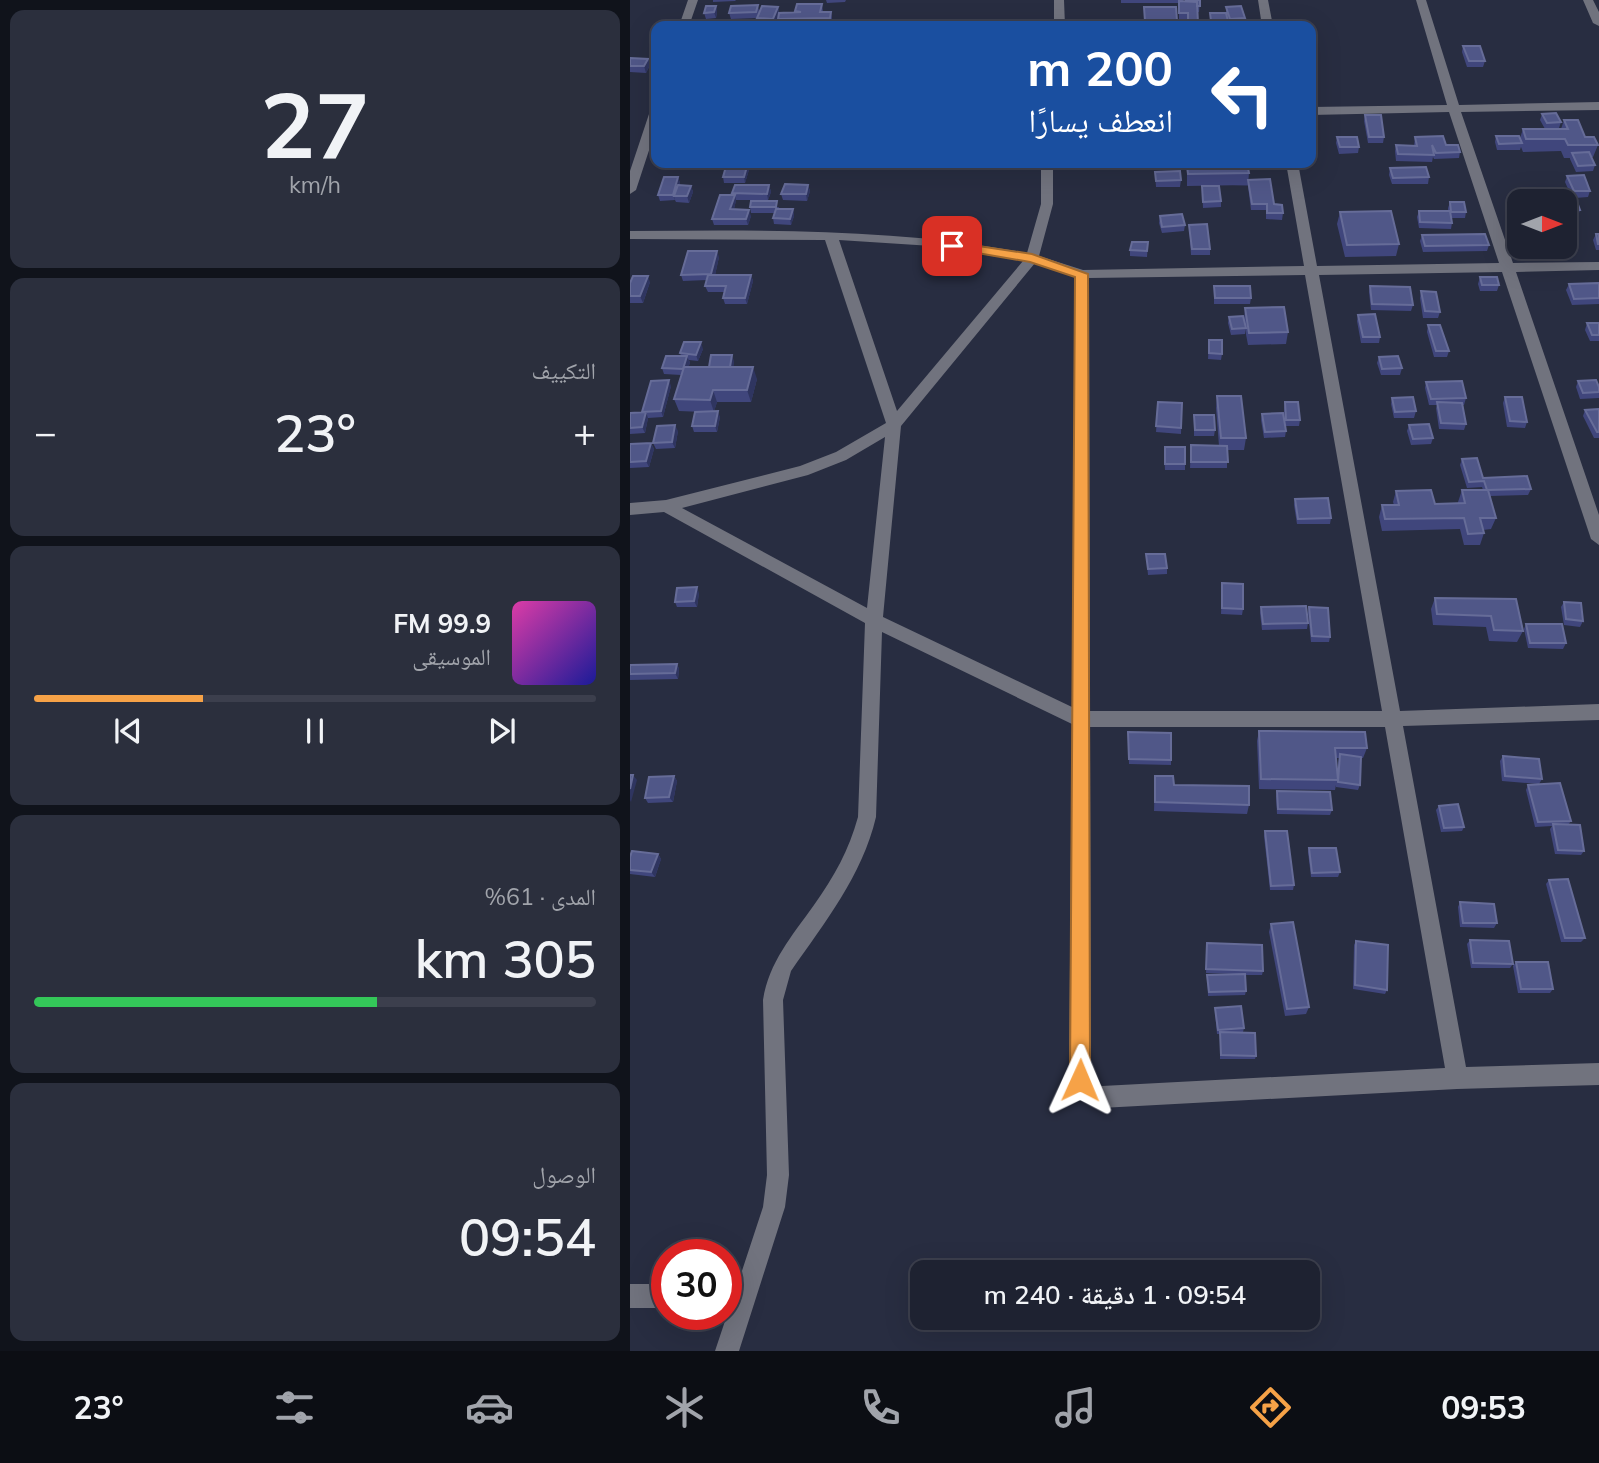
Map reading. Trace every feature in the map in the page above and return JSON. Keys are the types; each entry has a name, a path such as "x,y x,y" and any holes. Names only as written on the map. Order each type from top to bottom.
{"street":[{"path":"686,21 693,0"},
{"path":"1059,0 1060,21"},
{"path":"1263,0 1267,21"},
{"path":"1421,0 1508,267 1594,507 1599,539"},
{"path":"1588,0 1599,23"},
{"path":"1316,111 1599,106"},
{"path":"630,190 651,126"},
{"path":"630,509 666,506 803,471 841,456 894,425 1032,258 1047,204 1047,168"},
{"path":"1293,168 1457,1078"},
{"path":"630,235 831,237 925,242 1032,258 1082,274 1599,266"},
{"path":"742,1281 774,1207 778,1175 773,1000 776,982 783,965 853,860 862,841 867,817 874,620 894,425 831,237"},
{"path":"1082,274 1080,1080 1086,1090 1101,1097 1457,1078 1599,1074"},
{"path":"666,506 874,620 1080,719 1393,719 1599,712"},
{"path":"630,1296 651,1296"},
{"path":"727,1351 730,1330"}],"building":[{"path":"1186,0 1200,0 1200,6 1197,6 1197,2"},
{"path":"1179,1 1197,2 1198,21 1188,21 1188,13 1179,13"},
{"path":"797,4 822,4 820,12 831,12 830,18 778,19 779,13 801,12 795,11"},
{"path":"758,5 756,12 729,13 731,6"},
{"path":"706,6 716,6 714,12 704,13"},
{"path":"762,6 778,7 773,19 757,18"},
{"path":"1241,6 1245,18 1230,19 1226,7"},
{"path":"1144,7 1176,7 1177,21 1145,21"},
{"path":"1210,13 1226,13 1228,21 1211,21"},
{"path":"1463,46 1480,46 1485,61 1469,61"},
{"path":"630,58 648,59 644,66 630,66"},
{"path":"1556,113 1561,122 1547,123 1542,114"},
{"path":"1365,115 1381,115 1384,137 1369,137"},
{"path":"1564,120 1578,120 1585,137 1594,137 1598,145 1568,145 1565,139 1526,139 1523,129 1568,129"},
{"path":"1443,136 1446,145 1458,145 1460,152 1436,153 1432,145 1434,155 1398,154 1396,145 1417,146 1415,137"},
{"path":"1496,136 1519,136 1522,143 1499,144"},
{"path":"1337,137 1357,137 1359,147 1340,147"},
{"path":"1589,152 1595,165 1578,166 1572,153"},
{"path":"1426,167 1429,177 1393,178 1390,168"},
{"path":"726,168 747,168 744,177 723,177"},
{"path":"1187,168 1248,168 1249,173 1188,174"},
{"path":"1180,171 1181,180 1156,181 1155,172"},
{"path":"1584,175 1590,191 1573,189 1567,176"},
{"path":"664,177 678,177 673,195 658,195"},
{"path":"1270,179 1274,204 1282,205 1283,213 1267,213 1267,204 1252,204 1248,180"},
{"path":"785,184 808,185 806,194 781,194"},
{"path":"678,185 691,186 687,196 674,196"},
{"path":"735,185 769,185 767,194 732,193"},
{"path":"1202,186 1219,186 1221,201 1203,202"},
{"path":"720,195 735,195 730,209 749,210 746,219 712,219"},
{"path":"751,201 777,201 776,207 750,207"},
{"path":"1450,202 1464,202 1466,212 1451,212"},
{"path":"776,209 793,209 790,219 773,218"},
{"path":"1391,211 1399,244 1347,245 1340,212"},
{"path":"1419,211 1450,211 1452,223 1420,222"},
{"path":"1182,214 1185,225 1162,227 1160,216"},
{"path":"1207,224 1210,249 1192,249 1189,225"},
{"path":"1485,234 1489,245 1425,246 1422,235"},
{"path":"1132,242 1148,242 1147,251 1130,250"},
{"path":"688,251 717,251 711,274 681,275"},
{"path":"708,275 751,275 745,298 723,298 726,286 705,286"},
{"path":"633,276 648,276 640,296 630,296"},
{"path":"1480,277 1497,277 1499,285 1482,285"},
{"path":"1599,283 1599,298 1574,299 1569,284"},
{"path":"1214,286 1250,286 1251,298 1215,298"},
{"path":"1370,286 1410,287 1413,305 1372,304"},
{"path":"1421,291 1436,292 1440,312 1425,311"},
{"path":"1284,307 1288,332 1249,333 1245,308"},
{"path":"1375,314 1380,337 1363,337 1358,315"},
{"path":"1243,316 1246,328 1232,329 1229,317"},
{"path":"1587,323 1599,323 1599,335 1592,335"},
{"path":"1428,325 1440,325 1449,351 1436,351"},
{"path":"1209,340 1222,340 1222,354 1209,353"},
{"path":"684,342 701,342 696,355 680,353"},
{"path":"711,355 732,355 730,367 709,367"},
{"path":"666,356 687,356 683,369 662,368"},
{"path":"1398,356 1402,368 1382,369 1379,357"},
{"path":"684,367 753,367 747,390 713,390 710,400 674,399"},
{"path":"669,380 661,411 642,412 651,381"},
{"path":"1596,380 1599,392 1583,393 1578,381"},
{"path":"1462,381 1466,398 1431,399 1426,382"},
{"path":"1217,396 1241,396 1246,438 1221,438"},
{"path":"1413,397 1416,411 1395,412 1392,398"},
{"path":"1505,397 1522,397 1527,422 1510,421"},
{"path":"1158,402 1182,403 1181,428 1156,426"},
{"path":"1285,402 1298,402 1300,420 1286,420"},
{"path":"1437,402 1462,403 1466,424 1441,423"},
{"path":"1599,409 1599,432 1597,432 1585,410"},
{"path":"718,411 715,426 692,426 695,412"},
{"path":"646,412 642,427 630,428 630,413"},
{"path":"1283,413 1286,431 1265,432 1262,414"},
{"path":"1194,415 1214,415 1215,430 1195,430"},
{"path":"1429,424 1433,438 1413,439 1409,425"},
{"path":"675,425 672,442 653,443 657,426"},
{"path":"651,443 646,461 630,462 630,444"},
{"path":"1191,445 1227,446 1228,462 1191,462"},
{"path":"1165,447 1185,447 1185,464 1165,464"},
{"path":"1477,458 1483,478 1527,476 1531,489 1487,490 1484,481 1469,482 1462,459"},
{"path":"1431,490 1435,504 1465,503 1462,490 1488,490 1496,518 1480,518 1484,533 1468,534 1464,518 1385,519 1382,505 1399,505 1396,491"},
{"path":"1328,498 1331,518 1298,519 1295,499"},
{"path":"1146,554 1165,554 1167,568 1148,569"},
{"path":"1222,583 1243,584 1243,609 1222,608"},
{"path":"697,587 694,601 675,602 677,588"},
{"path":"1435,598 1516,599 1523,631 1494,630 1491,616 1437,614"},
{"path":"1564,602 1581,603 1583,621 1566,619"},
{"path":"1306,606 1308,623 1263,624 1261,607"},
{"path":"1309,607 1328,608 1330,637 1312,636"},
{"path":"1526,624 1562,624 1566,643 1530,643"},
{"path":"677,664 675,673 630,674 630,665"},
{"path":"1259,731 1365,732 1367,748 1335,748 1338,780 1261,779"},
{"path":"1128,732 1171,733 1171,760 1129,759"},
{"path":"1340,754 1361,757 1360,785 1338,782"},
{"path":"1503,756 1539,759 1542,779 1505,776"},
{"path":"674,776 669,797 645,798 649,777"},
{"path":"1155,776 1173,776 1174,785 1249,786 1249,805 1155,802"},
{"path":"1560,783 1571,821 1538,822 1528,785"},
{"path":"1277,791 1330,792 1332,810 1278,809"},
{"path":"1458,804 1464,827 1444,828 1439,806"},
{"path":"1553,824 1580,825 1584,851 1558,850"},
{"path":"1265,831 1287,831 1294,885 1271,886"},
{"path":"1309,848 1336,848 1340,872 1312,873"},
{"path":"632,851 658,854 651,872 630,870"},
{"path":"1568,879 1585,938 1565,938 1549,880"},
{"path":"1460,902 1494,904 1497,923 1463,923"},
{"path":"1293,922 1309,1007 1287,1009 1271,924"},
{"path":"1470,940 1509,941 1513,964 1473,963"},
{"path":"1356,941 1388,945 1387,990 1355,985"},
{"path":"1207,943 1262,945 1263,971 1206,969"},
{"path":"1516,962 1548,962 1553,989 1521,989"},
{"path":"1245,974 1246,991 1209,992 1207,975"},
{"path":"1241,1006 1244,1028 1218,1030 1215,1008"},
{"path":"1220,1032 1255,1033 1256,1056 1221,1055"}],"route":[{"path":"952,246 1032,258 1082,274 1080,1080"}]}
